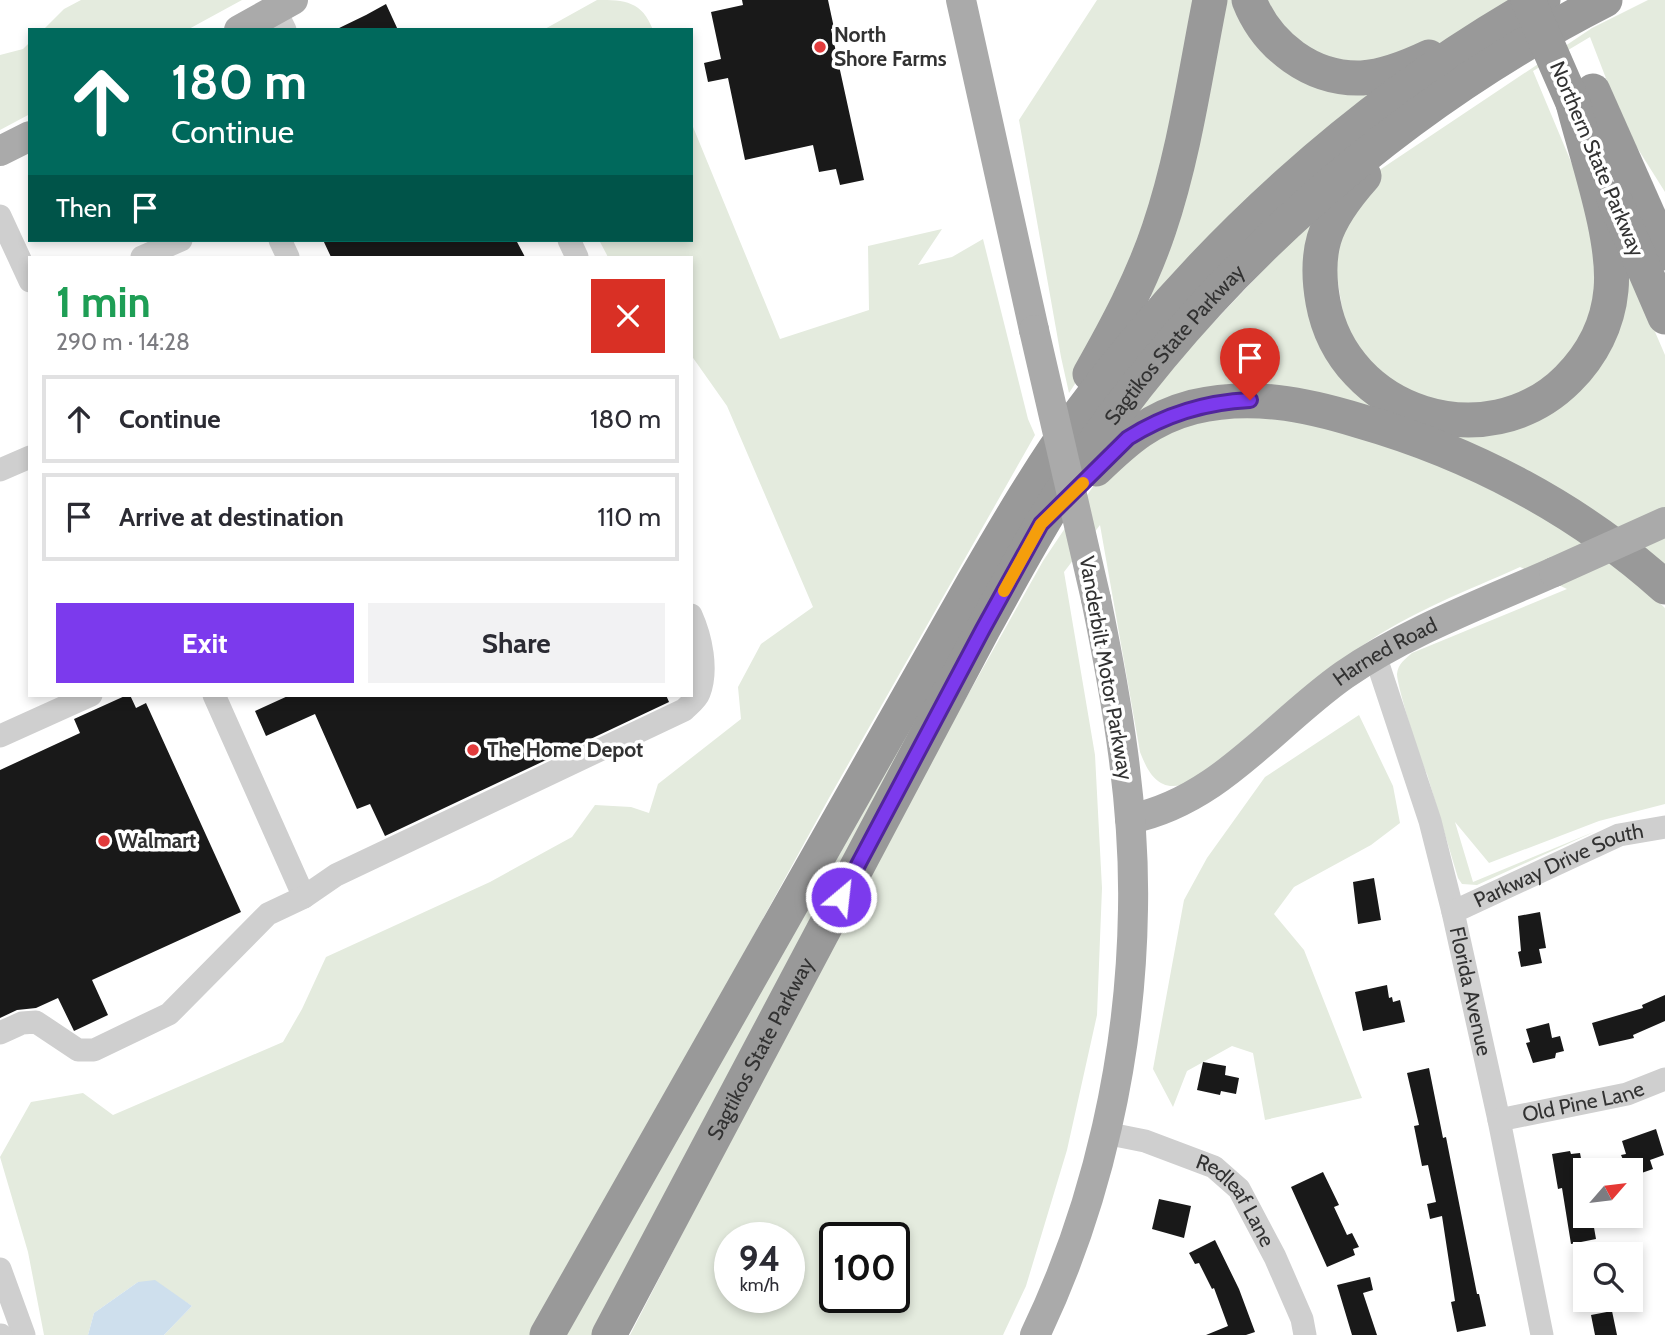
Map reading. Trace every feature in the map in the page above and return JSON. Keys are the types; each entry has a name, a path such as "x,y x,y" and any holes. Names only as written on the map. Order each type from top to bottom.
{"highway":[{"path":"974,582 1007,502 1093,368 1130,299 1150,254 1177,166 1210,0"},
{"path":"1249,0 1266,30 1286,52 1310,67 1350,77 1375,76 1400,70 1504,24 1543,0"},
{"name":"Northern State Parkway","path":"1528,0 1583,97 1665,253"},
{"name":"Northern State Parkway","path":"1553,0 1583,97 1665,317"},
{"name":"Sagtikos State Parkway","path":"609,1335 1041,524 1073,474 1133,391 1225,286 1279,232 1346,172 1464,84 1547,31 1605,0"},
{"name":"Sagtikos State Parkway","path":"547,1335 974,582 1040,471 1078,417 1112,372 1186,285 1269,201 1405,90 1504,24"},
{"path":"1464,84 1369,171 1350,192 1325,237 1319,273 1331,332 1352,365 1365,379 1395,402 1413,411 1443,419 1496,418 1545,397 1560,386 1586,358 1604,324 1612,288 1609,248 1583,97"},
{"path":"1583,97 1665,209"},
{"path":"1041,524 1128,438 1159,420 1192,408 1229,401 1289,403 1377,425 1473,462 1570,515 1606,539 1665,587"}],"main road":[{"name":"Vanderbilt Motor Parkway","path":"961,0 1096,599 1115,695 1130,820 1133,907 1130,974 1118,1066 1105,1133 1077,1232 1035,1335"},
{"path":"244,28 284,13"},
{"path":"0,151 28,137"},
{"name":"Harned Road","path":"1130,820 1172,806 1203,791 1314,698 1375,655 1665,522"}],"street":[{"path":"0,216 28,277"},
{"path":"144,256 176,242"},
{"path":"0,470 28,458"},
{"path":"0,1033 22,1023 36,1022 78,1050 94,1051 169,1014 268,914 304,897 336,875 684,710 699,695 703,664 699,634 693,620"},
{"name":"Florida Avenue","path":"1375,655 1430,821 1453,912 1499,1120 1542,1335"},
{"path":"0,736 86,697"},
{"path":"215,697 304,897"},
{"name":"Parkway Drive South","path":"1453,912 1619,835 1665,827"},
{"name":"Old Pine Lane","path":"1499,1120 1627,1094 1665,1079"},
{"name":"Redleaf Lane","path":"1105,1133 1145,1141 1214,1167 1239,1189 1275,1257 1302,1319 1305,1335"},
{"path":"0,1269 24,1335"}],"shaded area":[{"path":"81,0 242,0 191,28 45,28 64,9"},
{"path":"597,0 631,4 644,13 652,28 547,28"},
{"path":"1097,0 1202,0 1153,228 1094,355 1069,393 1019,120"},
{"path":"1221,0 1239,0 1247,26 1384,84 1156,300 1147,294"},
{"path":"1265,0 1510,0 1432,49 1375,67 1311,56 1278,28"},
{"path":"1648,0 1665,0 1665,192 1626,130 1590,37 1533,71 1574,169 1596,243 1600,277 1581,345 1519,399 1423,407 1348,345 1334,258 1342,221 1378,171 1592,28"},
{"path":"28,44 28,115 0,130 0,55 23,49"},
{"path":"693,127 780,339 869,310 868,246 942,229 918,265 952,257 983,239 1028,419 1035,435 829,798 630,1161 531,1335 164,1335 192,1306 175,1295 138,1282 94,1313 88,1335 44,1335 28,1252 0,1157 31,1102 83,1093 113,1115 283,1042 326,957 490,882 572,837 595,805 631,807 649,813 658,784 741,719 738,687 761,644 813,607 727,406 693,358 693,256 607,256 600,242 693,242"},
{"path":"1313,218 1330,363 1514,427 1628,276 1634,283 1665,355 1665,576 1303,397 1138,411 1190,347"},
{"path":"1232,414 1290,416 1444,464 1554,522 1634,579 1665,608 1665,804 1599,821 1489,863 1455,822 1473,882 1596,831 1477,885 1462,884 1458,878 1397,674 1402,662 1412,653 1567,589 1520,567 1439,603 1380,634 1295,696 1203,775 1181,785 1165,785 1154,778 1140,752 1100,525 1064,572 1095,755 1102,888 1097,1015 1067,1150 1026,1286 1003,1335 630,1335 863,882 1043,561 1098,479 1135,447 1177,429"},
{"path":"1359,715 1393,786 1400,823 1371,845 1294,887 1274,914 1304,950 1362,1098 1265,1120 1253,1053 1232,1046 1187,1071 1173,1107 1153,1069 1184,900 1207,858 1265,777"},
{"path":"907,723 920,727 596,1335 560,1335"}],"water":[{"path":"155,1280 192,1306 164,1335 88,1335 94,1313 138,1282"}],"building":[{"path":"742,0 828,0 834,28 831,29 864,180 840,185 836,169 819,172 813,145 745,160 728,78 708,82 704,63 721,59 711,12 743,5"},
{"path":"386,4 397,28 339,28"},
{"path":"324,242 517,242 524,256 331,256"},
{"name":"Walmart","path":"123,697 131,697 136,708 146,703 241,912 92,980 108,1015 74,1031 58,998 36,1008 17,1010 0,1018 0,770 80,733 74,719"},
{"name":"The Home Depot","path":"286,697 667,697 669,702 385,836 370,804 357,809 315,714 266,736 255,711"},
{"path":"1374,878 1381,920 1358,924 1353,882"},
{"path":"1540,912 1546,948 1539,949 1542,963 1521,967 1518,952 1521,951 1518,916"},
{"path":"1387,985 1389,998 1392,997 1393,1002 1400,1000 1405,1022 1363,1031 1355,992"},
{"path":"1665,995 1665,1021 1633,1035 1634,1038 1599,1046 1592,1023 1643,1008 1642,1005"},
{"path":"1549,1023 1552,1038 1560,1036 1564,1051 1556,1053 1555,1058 1533,1063 1526,1043 1530,1042 1526,1029"},
{"path":"1203,1062 1226,1066 1225,1075 1239,1078 1236,1094 1221,1091 1220,1095 1197,1090"},
{"path":"1429,1068 1486,1326 1457,1332 1451,1302 1455,1301 1442,1216 1430,1219 1427,1204 1436,1202 1428,1165 1422,1166 1414,1126 1419,1125 1407,1073"},
{"path":"1656,1129 1664,1155 1650,1160 1653,1169 1643,1172 1643,1158 1622,1158 1621,1155 1626,1154 1622,1141"},
{"path":"1570,1151 1571,1154 1580,1153 1581,1158 1573,1158 1573,1228 1594,1228 1596,1239 1571,1244 1562,1188 1558,1189 1552,1154"},
{"path":"1323,1172 1339,1205 1334,1207 1347,1235 1352,1233 1359,1247 1353,1249 1355,1255 1327,1267 1291,1187"},
{"path":"1159,1199 1191,1206 1184,1238 1152,1229"},
{"path":"1215,1240 1239,1289 1255,1332 1246,1335 1206,1335 1228,1326 1214,1288 1212,1289 1199,1263 1195,1264 1189,1253"},
{"path":"1370,1277 1373,1290 1363,1293 1377,1335 1352,1335 1337,1285"},
{"path":"1612,1312 1617,1335 1595,1335 1591,1315"}],"slow traffic":[{"path":"1004,591 1041,524 1083,483"}],"place":[{"name":"North Shore Farms","path":"820,47"},
{"name":"The Home Depot","path":"473,750"},
{"name":"Walmart","path":"104,841"}],"route":[{"path":"841,897 1041,524 1128,438 1143,428 1192,408 1250,400"}]}
